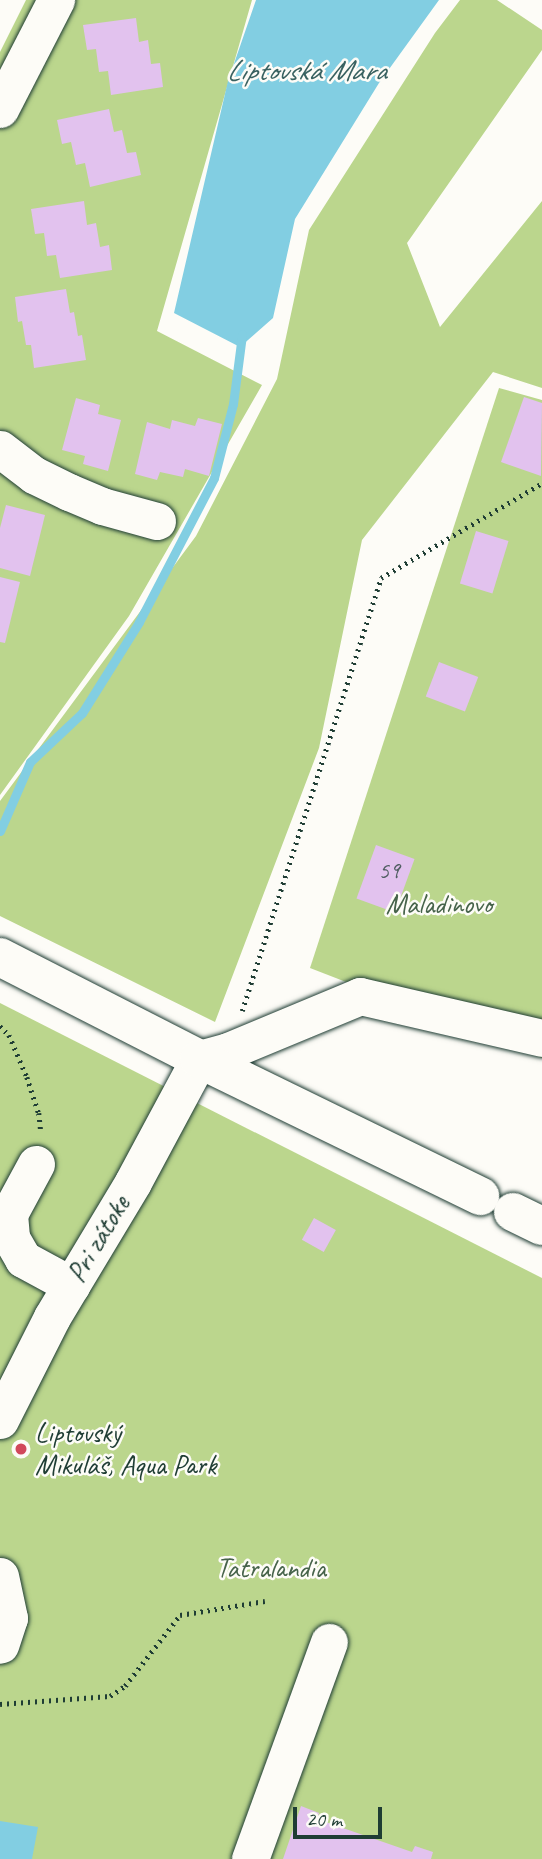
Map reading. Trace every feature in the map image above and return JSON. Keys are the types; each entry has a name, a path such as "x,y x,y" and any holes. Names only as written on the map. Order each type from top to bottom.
{"main road":[{"path":"0,957 213,1055 512,1212"}],"lane":[{"path":"0,109 56,0"},
{"path":"0,449 34,475 69,492 102,506 158,521"},
{"path":"213,1055 360,996 542,1038"},
{"name":"Pri zátoke","path":"0,1420 71,1285 213,1055"},
{"path":"36,1164 9,1214 11,1238 23,1259 71,1285"},
{"path":"0,1576 9,1618 0,1645"},
{"path":"250,1859 330,1642"}],"path":[{"path":"213,1055 381,578 542,483"},
{"path":"0,1026 13,1041 39,1114 41,1132 36,1164"},
{"path":"0,1704 110,1696 125,1686 180,1615 265,1601"}],"green space":[{"path":"26,0 252,0 157,331 262,385 129,616 0,795 0,52"},
{"path":"460,0 497,0 542,30 542,50 407,243 440,327 542,201 542,388 493,372 362,540 319,748 215,1022 0,916 0,801 196,536 277,379 309,230 435,33"},
{"name":"Maladinovo","path":"499,388 542,400 542,1058 310,968"},
{"name":"Tatralandia","path":"0,1003 542,1278 542,1859 0,1859"}],"water":[{"name":"Liptovská Mara","path":"256,0 439,0 379,83 295,219 273,318 240,347 174,313 228,81"},
{"path":"0,1821 38,1827 32,1859 0,1859"}],"building":[{"path":"136,18 139,42 148,40 151,64 160,63 163,87 111,95 108,71 99,72 96,49 87,50 83,25"},
{"path":"109,109 114,132 122,130 127,153 136,152 141,175 90,187 85,163 76,165 71,142 62,144 57,120"},
{"path":"84,201 87,225 96,223 100,247 109,245 112,270 60,278 56,255 47,256 44,233 35,234 31,209"},
{"path":"66,289 78,336 82,335 86,360 34,368 31,345 26,345 22,321 18,322 15,297"},
{"path":"524,397 542,403 541,476 501,462"},
{"path":"76,398 100,405 98,414 121,420 108,471 83,464 85,456 62,450"},
{"path":"198,418 222,424 209,476 185,469 183,477 160,472 157,480 135,474 147,422 170,429 172,420 195,426"},
{"path":"6,505 45,515 30,576 0,568 0,528"},
{"path":"476,531 509,541 492,594 460,584"},
{"path":"0,577 20,582 5,643 0,642"},
{"path":"439,662 478,677 465,712 426,697"},
{"path":"376,845 415,859 395,913 357,899"},
{"path":"314,1218 336,1230 324,1252 302,1240"},
{"path":"301,1806 319,1813 317,1819 412,1852 415,1846 433,1852 431,1859 283,1859"}],"waterway":[{"path":"0,831 30,762 82,713 139,622 214,478 233,404 242,335"}],"place":[{"name":"Liptovský Mikuláš, Aqua Park","path":"21,1449"}]}
